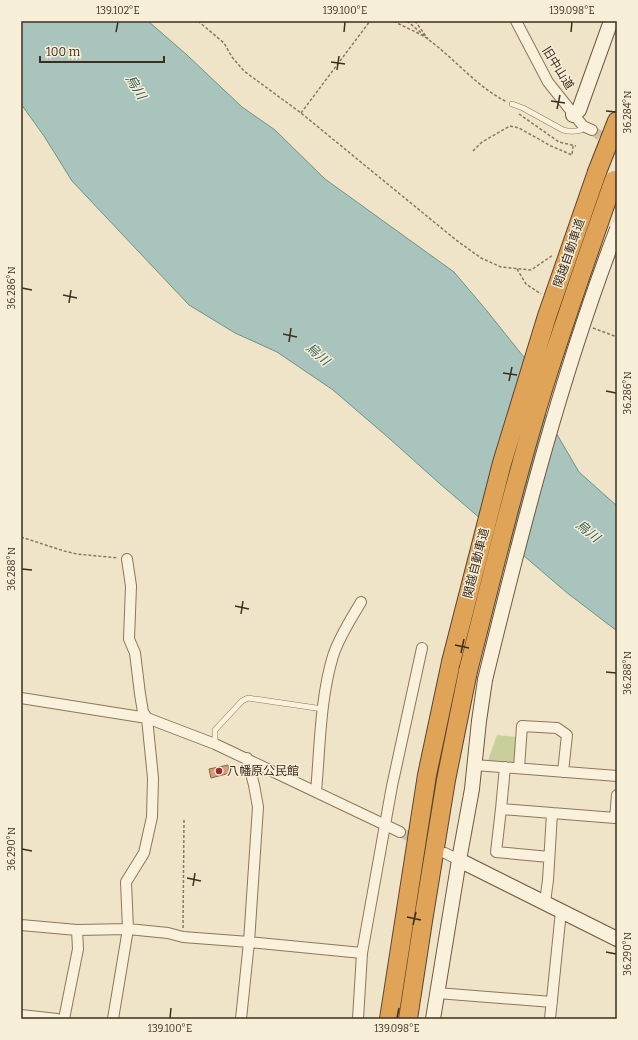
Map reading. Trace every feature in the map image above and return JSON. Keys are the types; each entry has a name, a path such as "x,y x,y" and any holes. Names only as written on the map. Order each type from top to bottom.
{"highway":[{"name":"関越自動車道","path":"389,1019 428,775 451,662 502,463 547,316 597,172 617,120"},
{"name":"関越自動車道","path":"408,1019 446,780 468,672 501,540 544,386 616,177"}],"street":[{"name":"旧中山道","path":"516,21 548,82 573,115 587,128"},
{"path":"573,115 579,110 611,21"},
{"path":"433,1019 472,789 479,721 486,680 518,546 549,433 582,327 617,229"},
{"path":"113,1019 128,929 126,882 144,853 152,817 153,778 147,718 143,712 135,653 129,639 131,586 127,559"},
{"path":"316,792 323,709 327,681 334,655 361,602"},
{"path":"358,1019 362,953 392,786 422,648"},
{"path":"21,698 147,718 247,758 400,832"},
{"path":"518,768 522,726 557,728 567,735 563,772"},
{"path":"241,1019 249,942 258,807 247,758"},
{"path":"475,765 617,776"},
{"path":"505,767 496,852 549,857"},
{"path":"501,809 614,818 617,795"},
{"path":"545,902 552,813"},
{"path":"445,853 617,939"},
{"path":"550,1019 561,911"},
{"path":"21,926 77,930 128,929 168,933 182,937 362,953"},
{"path":"64,1019 78,949 77,930"},
{"path":"437,993 552,1002"},
{"path":"21,1015 57,1019"}],"lane":[{"path":"512,104 523,108 569,132 587,128"},
{"path":"215,744 215,730 242,702 248,698 323,709"}],"path":[{"path":"198,21 224,43 232,57 244,71 301,113 456,240 481,258 501,267 531,270 554,254"},
{"path":"301,113 370,21"},
{"path":"394,21 428,39"},
{"path":"407,21 495,95 512,104 518,114 559,142 576,146"},
{"path":"415,21 428,39"},
{"path":"473,151 482,142 510,126 519,128 551,146 572,155 573,146"},
{"path":"21,537 71,553 127,559"},
{"path":"182,937 184,820"}],"green space":[{"path":"497,735 517,737 515,761 508,764 487,763"}],"water":[{"name":"烏川","path":"21,21 148,21 187,55 242,107 275,130 325,179 454,272 527,361 545,414 579,472 617,506 617,631 566,592 333,390 277,352 235,333 189,305 72,181 44,136 21,104"}],"building":[{"name":"八幡原公民館","path":"228,765 230,773 211,778 209,769"}],"tunnel":[{"path":"592,130 617,148"},
{"path":"400,832 438,850"}],"place":[{"name":"八幡原公民館","path":"219,771"}]}
